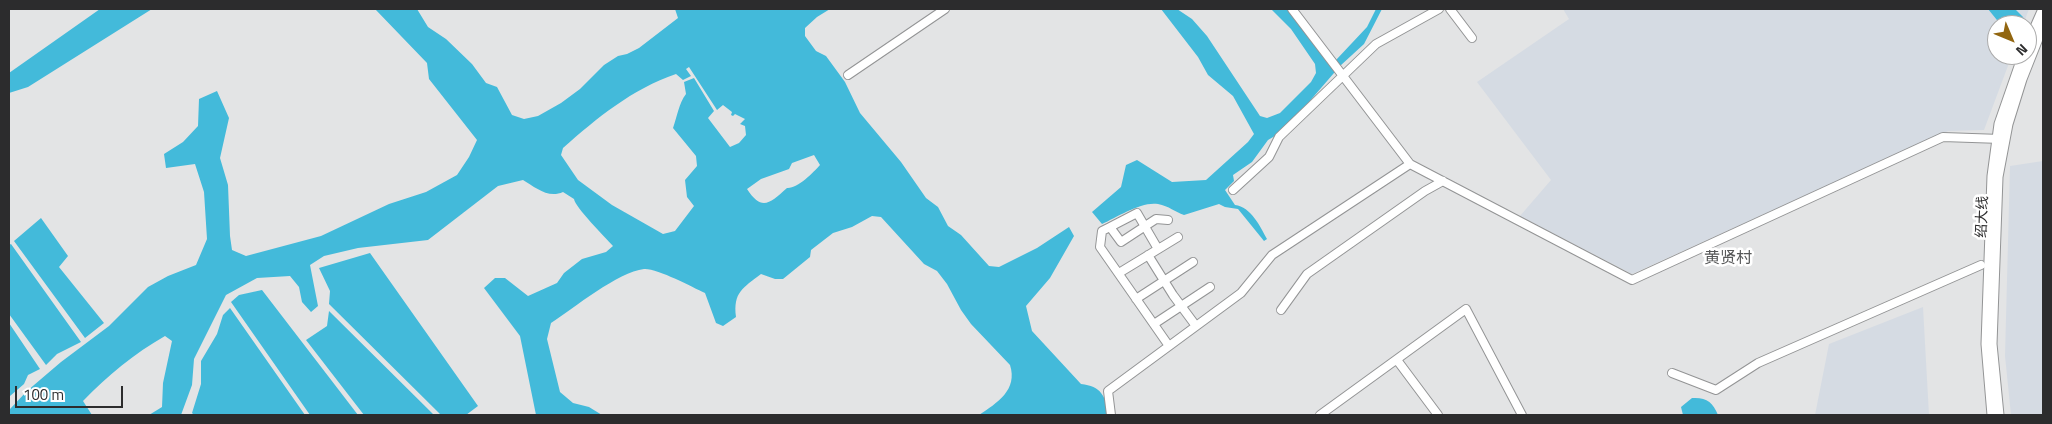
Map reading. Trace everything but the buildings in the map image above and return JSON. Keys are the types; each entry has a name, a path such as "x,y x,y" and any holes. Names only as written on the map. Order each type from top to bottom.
{"main road":[{"name":"绍大线","path":"1992,415 1986,344 1992,176 2001,139 2008,124 2039,30 2043,9"},
{"name":"绍大线","path":"2000,415 1992,344 2001,139 1999,124 2018,65"}],"street":[{"path":"848,75 945,9"},
{"path":"1292,9 1410,164 1632,280 1943,137 2001,139"},
{"path":"1233,190 1269,157 1279,137 1341,73 1376,44 1439,9"},
{"path":"1450,9 1472,38"},
{"path":"1111,415 1108,391 1241,293 1272,255 1410,164"},
{"path":"1280,310 1307,274 1425,191 1443,181"},
{"path":"1158,249 1137,213 1102,231 1100,247 1169,346"},
{"path":"1110,227 1121,242 1156,219 1168,220"},
{"path":"1118,273 1178,237"},
{"path":"1148,255 1196,326"},
{"path":"1136,299 1193,262"},
{"path":"1672,373 1716,390 1758,362 1981,265"},
{"path":"1154,324 1210,286"},
{"path":"1320,415 1466,309 1522,415"},
{"path":"1397,360 1438,415"}],"shaded area":[{"path":"1563,9 2029,9 2027,15 1987,15 1987,65 2008,65 1984,130 1948,131 1632,274 1520,216 1551,180 1477,82 1569,19"},
{"path":"2043,161 2043,415 2011,415 2005,356 2010,166"},
{"path":"1923,307 1929,415 1815,415 1829,344"}],"water":[{"path":"100,9 152,9 28,87 9,93 9,73"},
{"path":"375,9 417,9 428,27 446,39 472,64 486,83 497,87 512,115 524,119 538,116 561,103 580,89 604,65 618,56 639,48 678,18 675,9 830,9 805,28 805,36 816,51 826,56 845,82 860,113 901,162 926,198 938,207 948,226 961,235 989,266 999,267 1037,248 1069,227 1074,236 1050,278 1026,306 1032,331 1081,384 1093,387 1101,393 1106,402 1108,415 979,415 993,406 1008,389 1012,374 1010,365 971,324 937,271 924,264 881,217 872,216 852,227 833,233 811,250 810,257 783,279 775,279 761,274 741,291 736,302 736,317 723,326 716,323 705,293 666,275 650,269 644,269 609,283 551,323 547,339 560,392 573,403 589,407 602,415 536,415 520,336 484,288 495,278 505,278 528,296 557,283 564,273 582,259 606,252 613,246 585,215 574,199 563,192 557,194 547,193 523,180 498,186 428,240 358,248 324,256 310,265 318,306 311,312 302,302 299,287 290,276 257,278 226,295 194,359 192,385 181,415 149,415 162,407 163,383 172,341 165,336 122,366 83,401 92,415 9,415 10,409 27,391 61,362 109,326 148,287 168,276 196,265 207,239 204,192 195,164 166,168 164,154 183,142 198,126 199,99 217,91 229,118 220,158 228,185 232,250 246,256 321,236 389,204 426,192 457,175 477,140 429,79 427,63","holes":["689,67 717,110 723,105 732,112 731,115 735,114 745,119 740,124 745,126 746,135 739,143 730,147 708,118 714,111 694,78 684,82 686,94 673,128 696,156 697,166 685,180 687,197 694,206 675,231 663,234 612,205 578,180 561,155 563,148 616,105 660,80 676,74 683,80 691,76 686,69","814,155 820,165 800,183 787,188 771,201 766,203 757,201 747,189 761,179 789,169 792,163"]},
{"path":"1161,9 1177,9 1192,19 1207,36 1260,116 1267,118 1280,113 1311,82 1316,73 1315,64 1291,29 1271,9 1288,9 1332,62 1367,27 1376,9 1382,9 1364,44 1340,66 1280,133 1268,140 1252,162 1233,175 1234,181 1225,190 1235,205 1246,209 1254,218 1267,239 1264,241 1238,209 1219,204 1184,215 1162,205 1145,205 1102,224 1092,212 1121,187 1126,165 1137,160 1172,182 1206,180 1248,142 1254,134 1233,96 1208,75 1198,57"},
{"path":"1988,9 2015,9 2021,15 1993,15"},
{"path":"41,218 68,256 59,267 104,323 85,338 14,241"},
{"path":"11,244 81,342 57,354 46,365 9,314 9,245"},
{"path":"370,253 478,406 466,415 441,415 329,304 330,291 319,268"},
{"path":"262,290 358,415 310,415 231,302 239,295"},
{"path":"230,308 305,415 194,415 192,413 201,384 201,361 217,334 223,315"},
{"path":"329,311 434,415 364,415 306,340 327,326"},
{"path":"9,323 40,369 28,375 24,384 10,396 9,394"},
{"path":"1692,398 1701,398 1708,401 1718,415 1683,415 1681,407"}],"district":[{"name":"黄贤村","path":"1728,259"}]}
